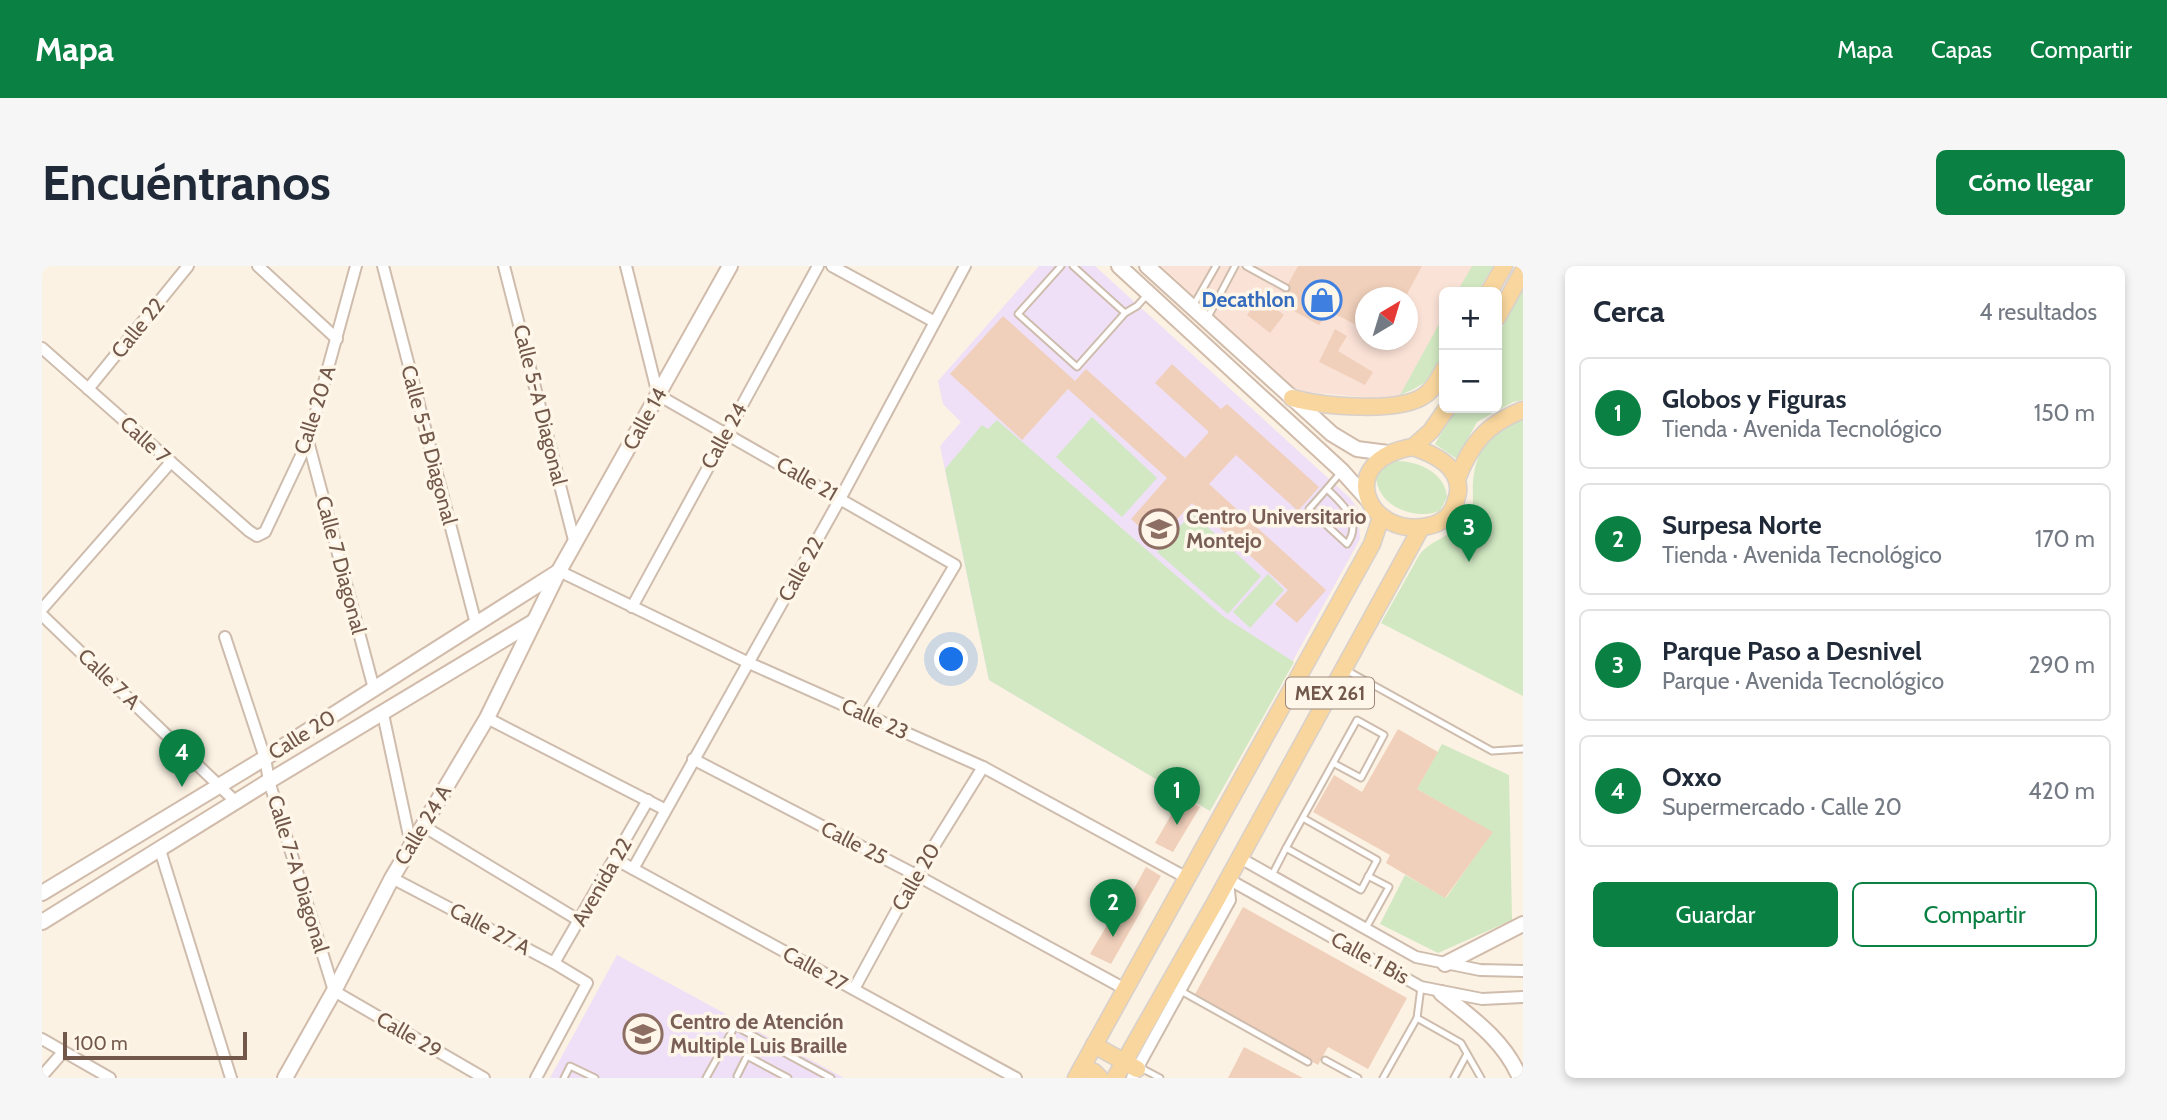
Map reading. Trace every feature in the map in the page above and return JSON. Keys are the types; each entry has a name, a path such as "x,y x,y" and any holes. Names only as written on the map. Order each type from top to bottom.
{"main road":[{"path":"1492,287 1504,266"},
{"path":"1502,309 1523,271"},
{"path":"1292,398 1316,405 1379,407 1399,404 1425,395 1439,378"},
{"path":"1457,480 1473,445 1488,428 1523,410"},
{"path":"1413,447 1449,466 1457,480 1458,489 1452,510 1445,519 1435,525 1421,528 1403,527 1381,517 1369,501 1366,479 1375,463 1388,453 1413,447 1431,431 1444,413"},
{"name":"MEX 261","path":"1079,1072 1372,544 1381,517"},
{"name":"MEX 261","path":"1115,1078 1133,1069 1228,879 1421,528"},
{"path":"1094,1045 1133,1069"},
{"path":"1079,1072 1094,1072 1100,1078"}],"street":[{"name":"Calle 22","path":"88,389 188,266"},
{"path":"258,266 337,339"},
{"name":"Calle 20 A","path":"248,531 257,536 265,532 308,441 356,266"},
{"name":"Calle 5-B Diagonal","path":"383,266 476,624"},
{"name":"Calle 5-A Diagonal","path":"505,266 575,544"},
{"path":"626,266 658,395"},
{"name":"Calle 14","path":"559,571 730,266"},
{"name":"Calle 24","path":"632,607 725,432 818,266"},
{"path":"832,266 933,321"},
{"name":"Calle 22","path":"633,869 840,499 933,321 965,266"},
{"path":"1119,266 1342,471 1369,501"},
{"path":"1147,266 1332,434 1357,449 1388,453"},
{"name":"Calle 7","path":"42,348 248,531"},
{"name":"Calle 21","path":"658,395 956,565 866,715"},
{"name":"Calle 7 Diagonal","path":"308,441 374,689"},
{"path":"42,609 170,462"},
{"name":"Calle 20","path":"45,888 265,758 559,571"},
{"name":"Calle 23","path":"559,571 748,663 983,768 1187,878"},
{"name":"Calle 24 A","path":"285,1078 334,991 392,878 486,718 559,571"},
{"name":"Calle 7 A","path":"42,615 236,802"},
{"name":"Calle 20","path":"42,922 533,622"},
{"name":"Calle 7-A Diagonal","path":"225,637 265,758 269,781 334,991"},
{"path":"383,714 411,845"},
{"path":"486,718 664,810"},
{"name":"Calle 25","path":"693,759 916,875 1125,989"},
{"name":"Calle 20","path":"854,989 916,875 983,768"},
{"name":"Avenida 22","path":"554,963 648,800"},
{"path":"423,826 580,921"},
{"path":"160,850 231,1078"},
{"name":"Calle 1 Bis","path":"1240,858 1416,957 1480,970 1523,971"},
{"name":"Calle 27","path":"615,859 1016,1078"},
{"name":"Calle 27 A","path":"392,878 587,983 536,1078"},
{"name":"Calle 1 Bis","path":"1228,879 1421,987 1482,999 1523,997"},
{"path":"1445,964 1523,924"},
{"name":"Calle 29","path":"334,991 484,1078"},
{"path":"1441,993 1499,1042 1512,1059 1520,1078"},
{"path":"42,1040 110,1078"},
{"path":"42,1076 63,1052"}],"lane":[{"path":"1062,266 1018,314 1077,367 1125,313 1137,306 1149,293"},
{"path":"1073,266 1125,313"},
{"path":"1193,307 1216,266"},
{"path":"1206,320 1236,266"},
{"path":"1246,266 1286,288"},
{"path":"1327,489 1347,508 1351,516 1351,538 1347,544 1309,509 1342,471"},
{"path":"1344,669 1492,751 1523,749"},
{"path":"1272,876 1357,720 1384,735 1361,778 1334,763"},
{"path":"1286,848 1360,890 1368,876 1377,860 1303,818"},
{"path":"1366,929 1389,887 1368,876"},
{"path":"1383,1078 1417,1018 1421,987"},
{"path":"1174,988 1308,1062"},
{"path":"1417,1018 1461,1043 1481,1078"},
{"path":"706,1078 735,1026 831,1078"},
{"path":"1454,1078 1467,1054"},
{"path":"737,1076 747,1056 788,1078"},
{"path":"1325,1060 1358,1078"},
{"path":"564,1078 570,1066 595,1078"},
{"path":"1133,1069 1160,1078"}],"shaded area":[{"name":"Centro Universitario Montejo","path":"1039,266 1095,266 1358,508 1360,539 1210,811 989,680 940,446 961,422 943,404 938,381"},
{"path":"1161,266 1474,266 1462,287 1439,287 1439,327 1400,396 1381,399 1297,391"},
{"name":"Centro de Atención Multiple Luis Braille","path":"617,955 844,1078 550,1078"}],"green space":[{"path":"1472,266 1493,266 1481,287 1460,287"},
{"path":"1523,289 1523,400 1502,408 1502,350 1502,328"},
{"path":"1439,324 1439,365 1426,382 1400,395"},
{"path":"1453,413 1493,413 1477,422 1457,459 1435,444"},
{"path":"1092,417 1157,478 1122,517 1056,457"},
{"path":"1523,419 1523,696 1381,623 1420,554 1460,527 1470,514 1475,469 1482,450 1494,435"},
{"path":"997,420 1224,617 1294,662 1210,811 989,680 945,469 982,425 988,429"},
{"path":"1396,461 1422,466 1436,475 1447,497 1440,511 1430,514 1409,512 1390,503 1383,496 1376,476 1380,468"},
{"path":"1192,513 1261,576 1228,614 1157,552"},
{"path":"1268,574 1284,590 1250,628 1233,612"},
{"path":"1442,744 1509,775 1512,920 1438,953 1380,924 1405,875 1446,898 1492,832 1417,789"}],"building":[{"name":"Decathlon","path":"1298,266 1422,266 1411,287 1355,287 1355,324 1329,311 1319,325 1278,302"},
{"path":"1261,296 1284,315 1270,333 1247,315"},
{"path":"1003,316 1075,381 1086,369 1185,458 1209,432 1155,383 1172,364 1221,409 1227,404 1319,487 1298,511 1236,455 1209,484 1326,590 1297,623 1275,604 1288,590 1192,503 1156,542 1131,519 1167,478 1068,389 1022,440 950,374"},
{"path":"1335,329 1347,336 1338,351 1373,372 1365,385 1319,362"},
{"path":"1398,729 1438,752 1417,789 1493,832 1445,898 1386,863 1390,855 1313,812 1334,775 1362,792"},
{"path":"1182,796 1200,807 1173,852 1155,843"},
{"path":"1146,867 1161,876 1111,964 1090,954 1116,910 1121,912"},
{"path":"1243,907 1407,998 1368,1069 1328,1047 1318,1065 1194,996"},
{"path":"1244,1047 1303,1078 1228,1078"}],"place":[{"name":"Decathlon","path":"1322,300"},
{"name":"Centro Universitario Montejo","path":"1159,529"},
{"name":"Parque Paso a Desnivel","path":"1469,562"},
{"name":"Oxxo","path":"182,787"},
{"name":"Globos y Figuras","path":"1177,825"},
{"name":"Surpesa Norte","path":"1113,937"},
{"name":"Centro de Atención Multiple Luis Braille","path":"643,1034"}]}
